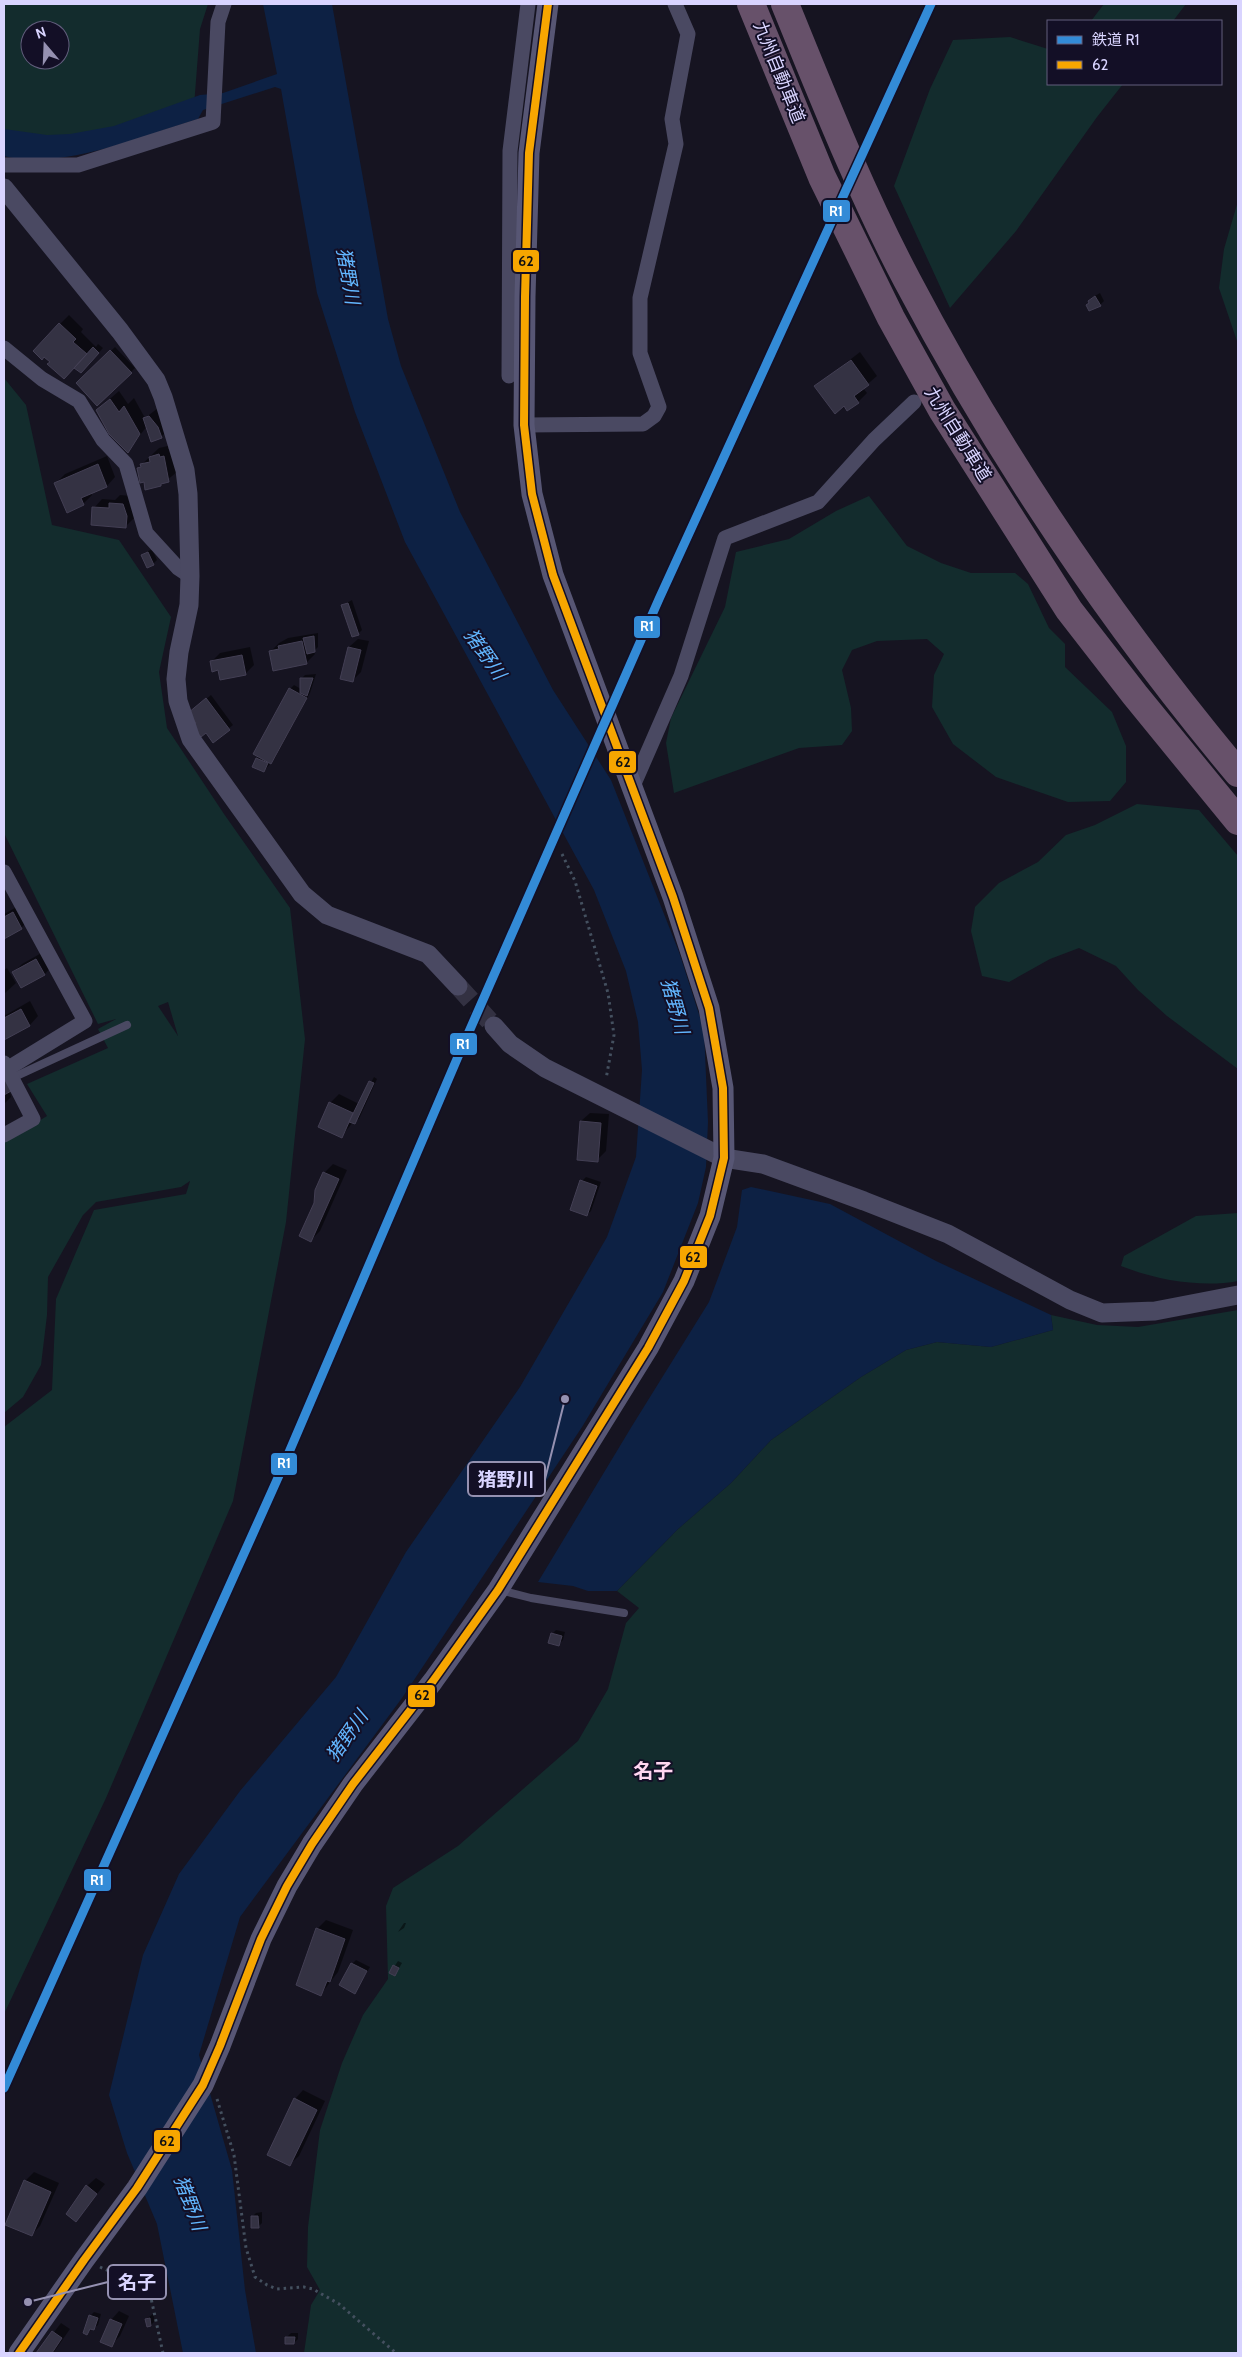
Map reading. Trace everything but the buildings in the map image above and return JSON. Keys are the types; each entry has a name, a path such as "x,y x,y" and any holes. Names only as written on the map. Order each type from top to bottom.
{"highway":[{"name":"九州自動車道","path":"751,4 822,177 845,226 891,318 942,410 1070,610 1147,710 1238,821"},
{"name":"九州自動車道","path":"785,4 862,190 906,280 997,438 1098,593 1178,702 1238,773"}],"main road":[{"path":"20,2353 84,2260 137,2188 205,2080 261,1939 287,1886 312,1844 353,1784 433,1681 498,1590 611,1411 684,1281 710,1216 724,1158 723,1088 710,1008 674,897 554,575 532,494 524,425 524,297 529,152 548,4"}],"street":[{"path":"4,165 78,165 213,122 213,87 218,22 224,4"},
{"path":"509,376 510,151 528,4"},
{"path":"524,425 643,424 654,416 659,407 640,353 640,298 676,144 672,119 688,34 675,4"},
{"path":"4,188 50,242 156,380 163,397 185,470 190,576 189,605 179,652 176,679 178,701 192,739 302,894 327,915 428,954 458,986"},
{"path":"4,348 42,379 80,401 103,440 126,464 146,533 178,568 190,576"},
{"path":"633,786 681,676 725,538 818,502 874,440 914,402"},
{"path":"4,872 86,1021 7,1070 33,1119 4,1136"},
{"path":"494,1026 510,1044 544,1068 704,1146 724,1158 763,1164 929,1227 973,1248 1070,1300 1102,1313 1155,1311 1238,1295"}],"lane":[{"path":"7,1070 127,1025"},
{"path":"498,1590 531,1598 624,1613"}],"path":[{"path":"562,854 575,881 608,993 614,1035 606,1098"},
{"path":"205,2080 217,2096 234,2155 246,2248 256,2277 277,2289 313,2289 339,2304 396,2353"},
{"path":"84,2260 149,2288 163,2353"}],"green space":[{"path":"4,4 208,4 200,29 194,106 123,134 4,143"},
{"path":"1104,4 1186,4 1174,20 1092,20"},
{"path":"1010,37 1047,49 1047,85 1122,85 1097,117 1016,231 950,308 894,186 930,89 953,40"},
{"path":"1238,201 1238,344 1219,288 1224,249"},
{"path":"4,378 26,405 52,525 119,540 171,617 159,672 167,728 290,908 305,1039 286,1222 233,1501 106,1798 4,2014 4,1427 52,1390 56,1299 94,1210 186,1194 190,1181 181,1187 96,1202 83,1215 48,1277 47,1315 41,1365 23,1397 4,1413 4,1142 47,1116 27,1084 108,1048 98,1029 116,1019 98,1024 4,833","holes":["168,1002 178,1036 158,1006"]},
{"path":"869,496 907,546 941,563 971,573 1015,573 1028,584 1049,628 1065,644 1065,667 1112,712 1126,746 1126,782 1110,801 1068,802 996,777 953,744 932,707 934,675 944,654 927,639 877,641 852,650 842,670 851,708 852,731 842,745 799,748 674,793 666,743 671,718 725,607 736,552 789,539 836,511"},
{"path":"1137,804 1199,810 1238,856 1238,1069 1167,1016 1138,990 1116,966 1079,948 1050,959 1009,982 982,976 971,931 975,907 999,883 1038,862 1066,835 1095,825"},
{"path":"1238,1213 1238,1281 1209,1284 1194,1283 1164,1279 1121,1266 1124,1256 1196,1216"},
{"path":"1238,1310 1238,2353 304,2353 311,2305 320,2290 307,2267 308,2227 320,2130 342,2063 363,2015 388,1979 386,1906 393,1888 458,1846 578,1741 608,1689 626,1623 639,1608 617,1591 678,1529 731,1483 771,1440 861,1377 906,1350 937,1342 991,1347 1053,1330 1051,1315 1097,1325 1138,1327"}],"water":[{"path":"263,4 332,4 388,319 401,366 460,512 553,690 611,780 679,952 704,1030 708,1122 706,1167 698,1203 663,1292 582,1427 402,1698 240,1917 199,2055 232,2170 245,2290 256,2353 183,2353 157,2224 127,2153 109,2095 143,1955 179,1874 240,1791 336,1677 406,1552 520,1387 607,1237 636,1157 642,1070 638,1022 626,971 594,890 405,542 355,412 317,293 281,89 275,87 203,110 198,119 101,150 50,159 26,159 4,156 4,129 47,135 70,134 114,126 200,95 223,93 277,74"},
{"path":"751,1187 830,1204 936,1261 1051,1315 1053,1330 991,1347 937,1342 906,1350 861,1377 771,1440 731,1483 678,1529 617,1591 588,1591 573,1586 538,1582 709,1302 737,1227 742,1190"}],"tunnel":[{"path":"458,986 494,1026"}],"rail line":[{"name":"R1","path":"4,2088 281,1471 457,1059 659,599 931,4"}],"transit line":[{"name":"62","path":"19,2353 137,2188 203,2085 261,1939 287,1886 312,1844 353,1784 433,1681 498,1590 648,1348 684,1281 710,1216 724,1158 723,1088 709,1008 673,897 553,575 532,494 524,425 529,153 548,4"}],"place":[{"name":"猪野川","path":"565,1399"},
{"name":"名子","path":"28,2302"}],"district":[{"name":"名子","path":"653,1771"}]}
